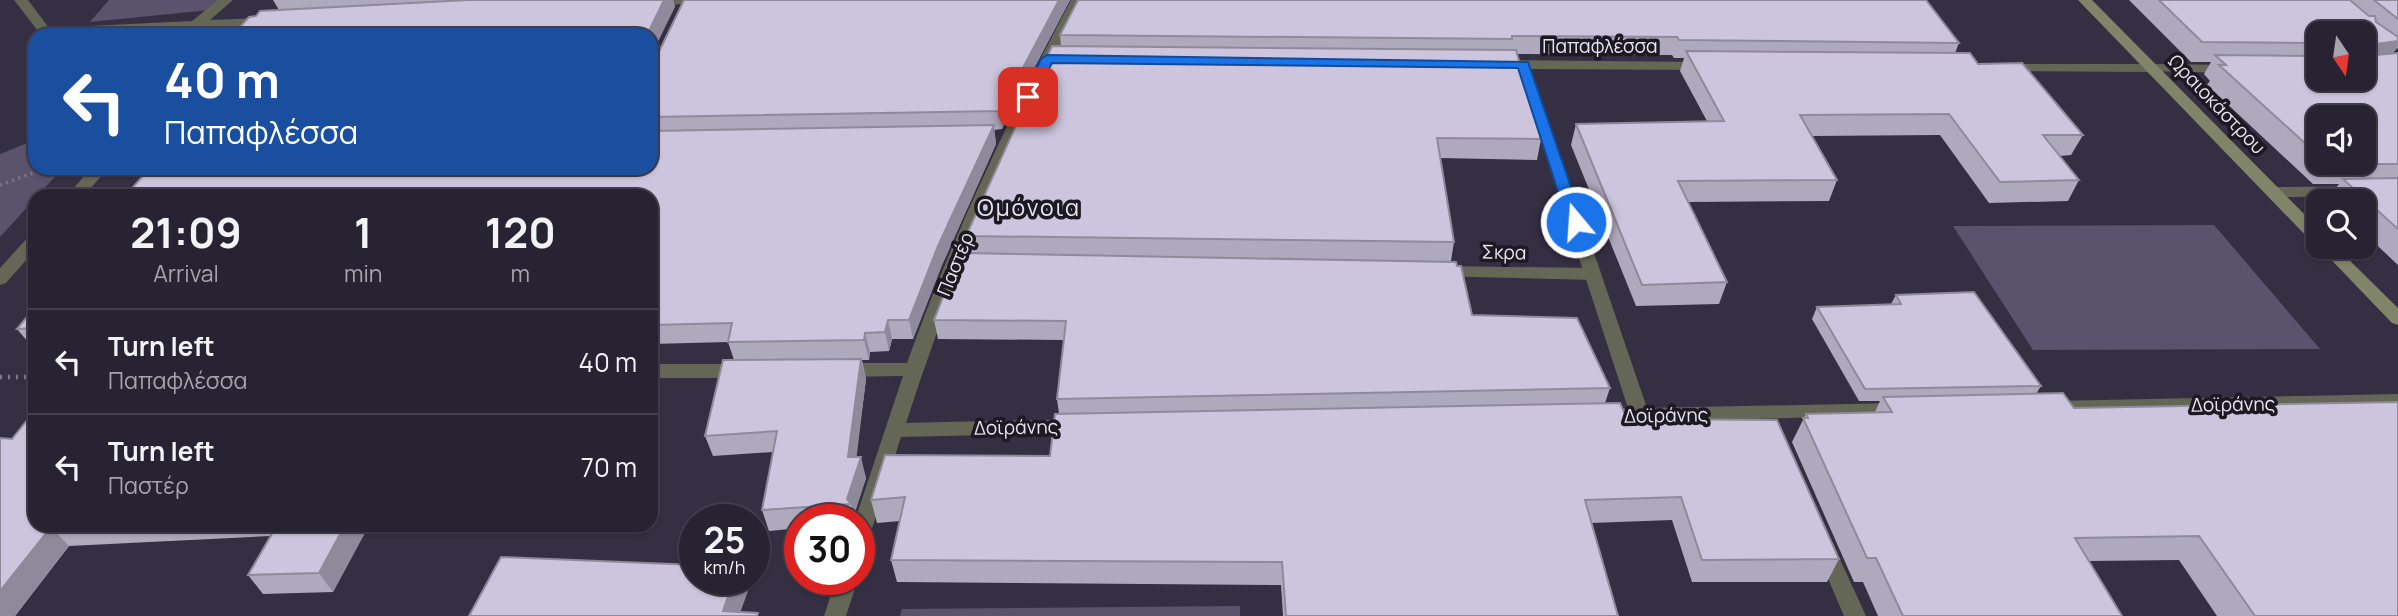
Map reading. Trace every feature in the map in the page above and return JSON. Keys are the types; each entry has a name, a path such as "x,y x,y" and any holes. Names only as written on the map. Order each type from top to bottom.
{"main road":[{"name":"Ωραιοκάστρου","path":"2085,0 2306,226"},
{"path":"2339,259 2398,319"}],"street":[{"path":"21,0 43,28"},
{"path":"195,26 226,0"},
{"name":"Παστέρ","path":"870,504 915,369 960,265 1003,137 1054,59 1078,0"},
{"path":"641,2 685,4"},
{"path":"153,28 279,21"},
{"name":"Παπαφλέσσα","path":"1483,64 1719,66"},
{"path":"1523,65 1640,415"},
{"path":"1985,67 2249,69"},
{"path":"81,189 94,175"},
{"path":"2273,192 2398,191"},
{"path":"0,279 28,248"},
{"name":"Σκρα","path":"1426,272 1593,274"},
{"path":"818,370 915,369"},
{"path":"658,371 762,370"},
{"name":"Δοϊράνης","path":"2027,408 2398,401"},
{"name":"Δοϊράνης","path":"1585,416 1917,410"},
{"path":"1766,413 1777,438"},
{"name":"Δοϊράνης","path":"893,430 1101,426"},
{"path":"1816,527 1855,616"},
{"path":"835,616 841,595"}],"path":[{"path":"0,185 28,175"},
{"path":"0,377 28,377"}],"shaded area":[{"path":"109,0 220,0 210,10 90,22"},
{"path":"28,143 28,175 57,175 44,189 28,189 28,206 0,237 0,154"},
{"path":"2214,225 2320,349 2033,350 1953,226"},
{"path":"1240,606 1240,616 900,616 902,609"}],"building":[{"path":"468,0 664,0 650,28 239,28 249,17 256,16 260,11"},
{"path":"684,0 1059,0 1000,111 658,117 658,54"},
{"path":"1078,0 1926,0 1959,43 1679,40 1677,37 1512,36 1512,39 1060,35"},
{"path":"2159,0 2350,0 2369,16 2375,16 2376,21 2306,21 2306,43 2202,42"},
{"path":"2374,0 2398,0 2398,19"},
{"path":"2376,22 2398,37 2398,41 2376,44"},
{"path":"1052,46 1516,50 1541,139 1437,138 1454,242 966,236"},
{"path":"1686,51 1970,53 1978,64 2022,63 2083,135 2043,135 2079,180 2000,182 1949,114 1800,115 1837,180 1678,181 1727,282 1642,285 1576,124 1724,121"},
{"path":"2398,53 2398,164 2376,164 2376,105 2306,105 2306,144 2219,65 2226,65 2215,55 2306,56 2306,91 2376,91 2376,55"},
{"path":"994,125 938,246 909,320 888,320 885,332 865,333 864,340 728,342 732,323 658,325 658,189 131,189 144,175 658,175 658,131"},
{"path":"2398,178 2398,229 2376,209 2376,189 2354,189 2343,179"},
{"path":"960,253 1456,262 1457,266 1461,266 1472,315 1577,318 1610,388 1057,399 1066,321 934,320"},
{"path":"1974,292 2041,386 1865,389 1817,307 1901,304 1896,295"},
{"path":"28,316 28,328 17,329"},
{"path":"861,359 848,457 861,457 847,499 851,504 784,504 784,509 770,509 770,504 763,504 777,431 705,436 723,360"},
{"path":"2063,393 2074,408 2398,402 2398,616 2255,616 2199,536 2075,538 2122,616 1903,616 1876,558 1867,558 1803,418 1808,418 1806,414 1892,412 1883,397"},
{"path":"1620,403 1627,419 1777,420 1839,559 1702,560 1681,497 1585,500 1618,616 1286,616 1282,562 891,560 905,497 871,500 885,455 1050,456 1055,414"},
{"path":"28,419 28,532 47,532 0,591 0,438 12,439"},
{"path":"273,532 341,532 319,573 248,575"},
{"path":"501,557 679,564 679,595 728,595 723,611 758,613 757,616 469,616"}],"district":[{"name":"Ομόνοια","path":"1029,208"}],"route":[{"path":"1028,97 1047,59 1523,65 1576,222"}]}
